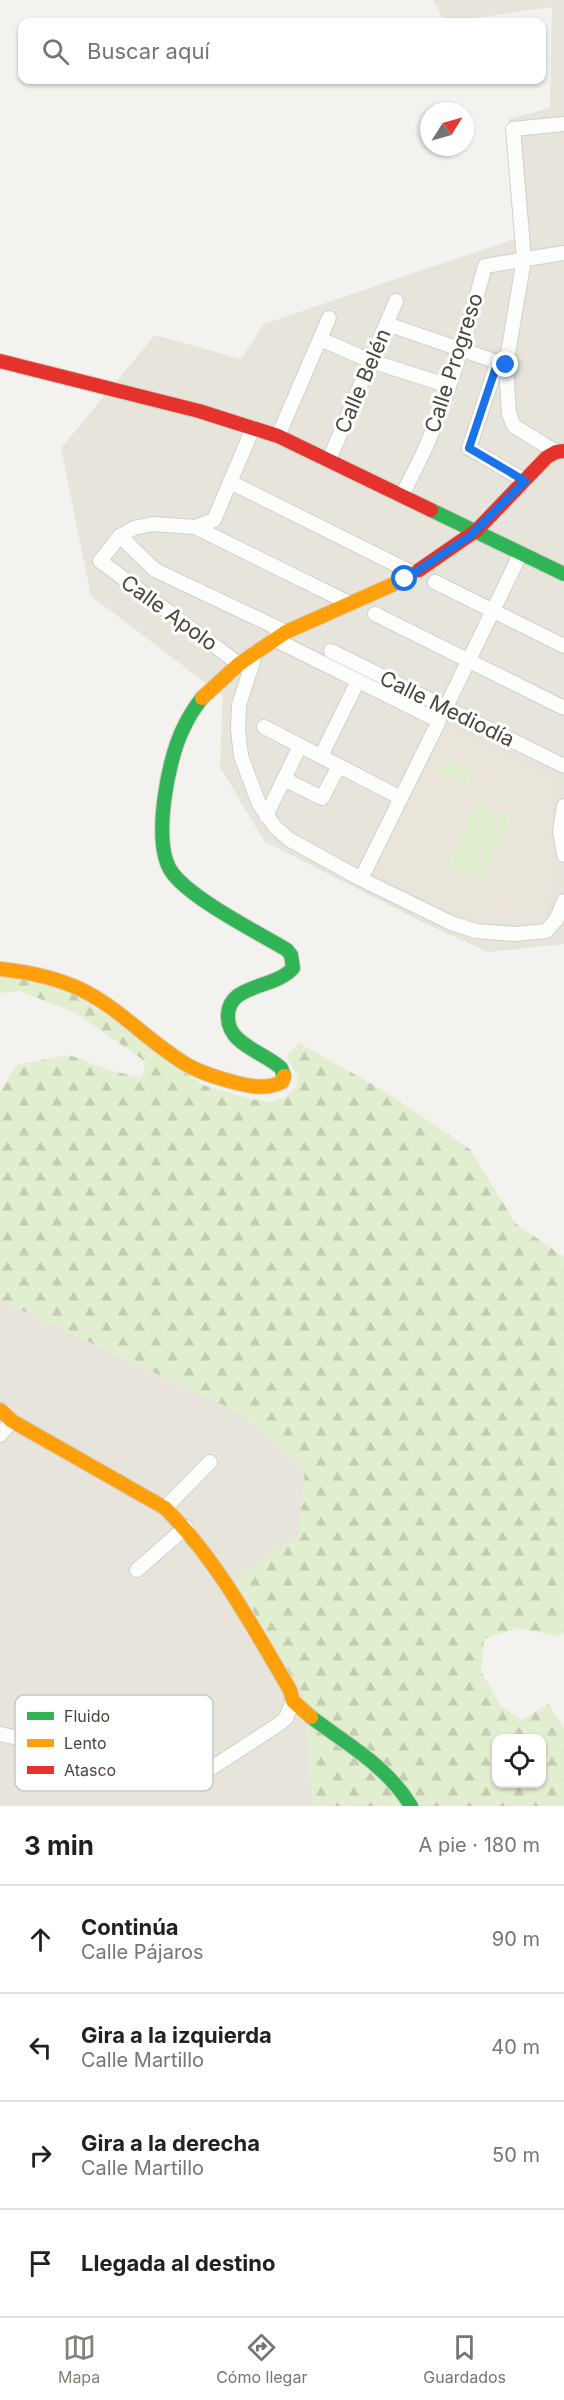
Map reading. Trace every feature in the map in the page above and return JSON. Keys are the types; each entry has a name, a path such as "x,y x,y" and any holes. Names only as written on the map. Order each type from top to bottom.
{"street":[{"path":"561,450 514,426 509,414 506,365 524,259 513,129 564,124"},
{"path":"524,259 564,254"},
{"name":"Calle Progreso","path":"402,495 429,440 449,386 485,266 524,259"},
{"name":"Calle Belén","path":"329,460 396,301"},
{"path":"278,436 329,318"},
{"path":"387,324 506,365"},
{"path":"320,339 371,361 449,386"},
{"path":"0,361 199,411 278,436 477,530 564,574"},
{"path":"506,365 495,370 469,448 525,481"},
{"path":"195,527 214,520 253,428"},
{"path":"0,969 49,977 78,988 113,1010 196,1070 249,1086 271,1086 282,1082 285,1075 281,1068 238,1039 227,1017 231,1001 237,994 288,975 293,968 291,955 278,943 189,891 171,871 162,848 162,824 166,786 176,747 192,711 201,699 239,664 280,635 415,574 477,530 548,457 561,450"},
{"path":"230,482 415,574"},
{"path":"349,603 195,527 153,524 134,528 120,536 155,570 280,635 358,681 439,721 361,879"},
{"name":"Calle Apolo","path":"120,536 100,561 239,664"},
{"path":"445,709 521,553"},
{"path":"435,582 564,646"},
{"path":"375,614 564,708"},
{"path":"257,651 239,705 238,741 253,792 266,816 290,840 361,879 452,923 488,934 524,934 546,931 556,920 564,901"},
{"name":"Calle Mediodía","path":"331,651 564,766"},
{"path":"321,756 358,681"},
{"path":"264,727 401,798"},
{"path":"266,816 300,746"},
{"path":"284,779 322,798 339,766"},
{"path":"564,806 560,831 564,855"},
{"path":"0,1410 12,1421 165,1508 186,1527 205,1551 290,1690 293,1701 386,1774 405,1794 411,1806"},
{"path":"0,1435 12,1421"},
{"path":"165,1508 210,1462"},
{"path":"138,1570 186,1527"},
{"path":"213,1767 279,1724 286,1718 293,1701"},
{"path":"0,1734 15,1737"}],"shaded area":[{"path":"433,0 564,0 564,944 488,952 420,921 264,841 220,767 223,696 91,596 61,448 155,335 241,359 264,324 520,237 509,119 550,108 552,7 474,18 443,18"},
{"path":"445,726 556,780 547,838 556,869 544,915 537,924 493,923 455,914 372,872"},
{"path":"0,1300 242,1414 305,1469 299,1533 235,1581 303,1695 314,1806 0,1806"}],"green space":[{"path":"445,757 474,771 467,787 437,773"},
{"path":"477,801 512,817 479,883 447,866"},
{"path":"0,976 61,985 136,1035 203,1085 251,1099 271,1102 284,1098 296,1087 298,1076 286,1057 299,1043 386,1092 471,1150 515,1223 564,1257 564,1633 557,1636 518,1628 484,1639 481,1671 501,1706 521,1720 549,1704 564,1729 564,1806 314,1806 303,1695 235,1581 299,1533 305,1469 242,1414 0,1300 0,1092 16,1065 69,1055 109,1070 141,1078 146,1062 76,1013 20,991 0,993"}],"traffic: fast":[{"path":"431,510 564,574"},
{"path":"202,698 183,729 172,760 162,821 165,858 171,871 192,892 224,914 287,950 291,955 293,968 285,975 253,988 235,999 229,1007 228,1018 233,1034 281,1068 284,1076"},
{"path":"311,1717 379,1768 411,1806"}],"traffic: slow":[{"path":"202,698 239,664 286,632 394,584 419,570"},
{"path":"0,969 43,976 84,991 112,1008 175,1058 207,1074 260,1087 282,1082 284,1076"},
{"path":"0,1410 12,1421 165,1508 184,1528 218,1572 290,1690 293,1701 311,1717"}],"traffic: jam":[{"path":"0,361 199,411 278,436 431,510"},
{"path":"419,570 477,530 547,457 564,451"}],"route":[{"path":"405,579 470,536 525,481 469,448 495,370 506,365"}]}
